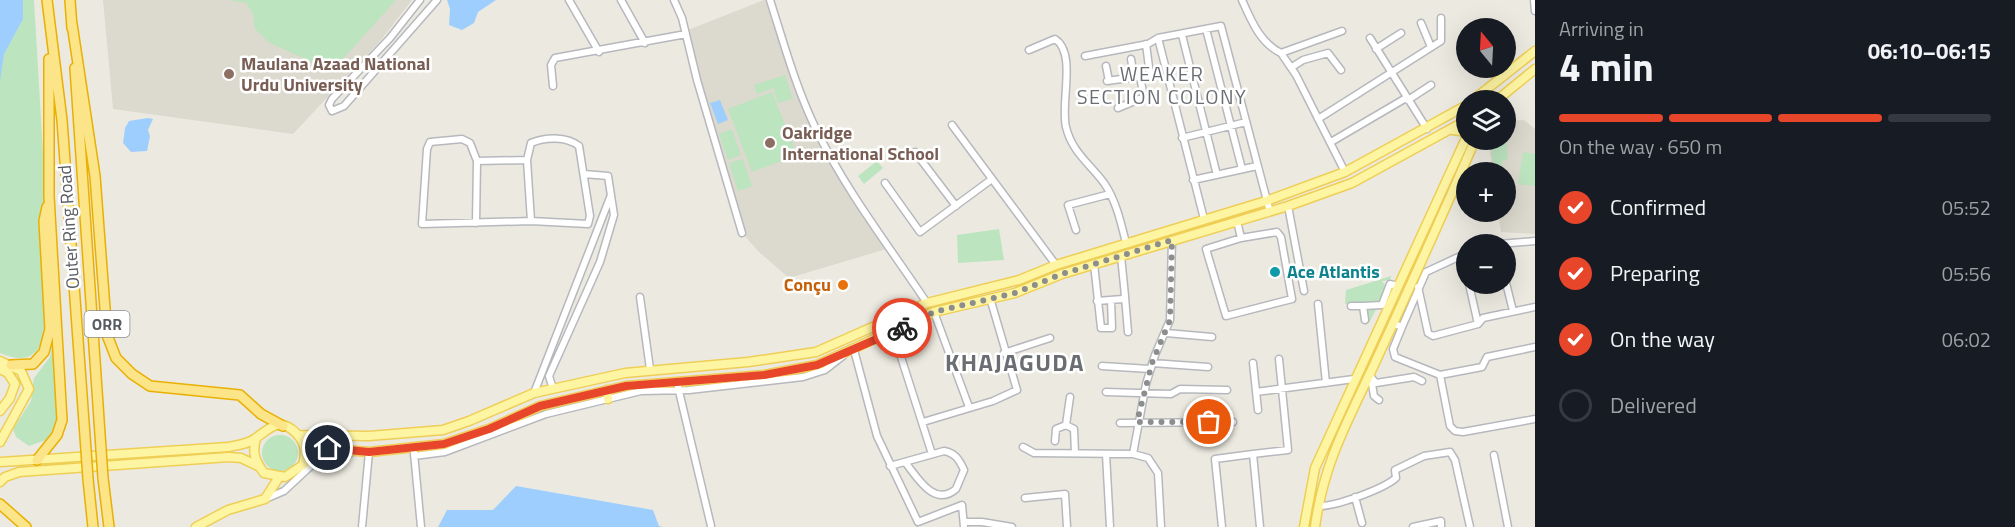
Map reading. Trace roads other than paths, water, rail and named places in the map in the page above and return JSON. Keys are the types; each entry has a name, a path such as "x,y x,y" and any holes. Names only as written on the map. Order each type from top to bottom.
{"highway":[{"name":"Outer Ring Road","path":"47,0 62,120 93,527"},
{"name":"Outer Ring Road","path":"70,0 103,478 109,527"},
{"name":"ORR","path":"37,460 57,435 62,420 50,196 49,24"},
{"name":"ORR","path":"72,24 88,118 99,208 108,335 116,358 132,374 150,386 240,395 261,414 283,426"},
{"name":"ORR","path":"11,365 33,364 48,345 50,328 44,220 50,196"},
{"path":"0,504 26,527"}],"main road":[{"path":"1486,90 1535,51"},
{"path":"1509,90 1535,69"},
{"path":"1456,112 1345,172 1266,201 1056,265 1019,280 927,303 816,352 708,367 650,369 553,389 534,393 443,430 369,436 298,435 283,426 263,430 256,438 253,449 255,459 264,473 279,477 291,476 322,448 369,452 414,452 468,437 540,406 608,395 648,382 678,385 782,372 817,365 934,312 1015,293 1094,264 1270,212 1352,183 1456,127"},
{"path":"1316,527 1326,468 1336,430 1354,379 1467,136 1466,132 1459,129 1451,130"},
{"path":"1304,527 1314,468 1336,430 1370,381 1394,319 1470,150"},
{"path":"0,361 22,372 28,389 0,442"},
{"path":"0,369 13,378 14,390 0,411"},
{"path":"298,435 306,452 303,465"},
{"path":"0,481 0,461 228,447 256,438"},
{"path":"0,481 19,472 229,458 241,458 261,468"},
{"path":"196,527 228,510 265,499 279,477"}],"street":[{"path":"420,0 382,46 332,99 329,105 332,111 344,106 437,0"},
{"path":"569,0 599,52"},
{"path":"621,0 645,43"},
{"path":"674,0 686,34 742,233"},
{"path":"770,0 795,79 817,131 844,181 927,303"},
{"path":"1242,0 1256,31 1281,53 1292,67 1345,172"},
{"path":"1534,0 1535,11"},
{"path":"1318,119 1442,39 1441,18"},
{"path":"1421,23 1431,47"},
{"path":"1085,56 1146,44 1158,38 1221,26 1270,212"},
{"path":"1206,29 1242,169"},
{"path":"1281,53 1342,31"},
{"path":"1376,49 1401,33"},
{"path":"553,86 551,65 555,58 599,52 686,34"},
{"path":"1182,34 1218,175"},
{"path":"1158,38 1204,219"},
{"path":"1370,38 1390,74 1427,129"},
{"path":"1029,50 1055,39 1063,48 1067,62 1063,107 1068,136 1080,158 1104,183 1110,194 1126,243"},
{"path":"1106,66 1108,81 1151,74 1146,44"},
{"path":"1292,67 1303,60 1328,52 1331,53 1341,70"},
{"path":"1118,108 1143,98 1131,59"},
{"path":"1331,142 1431,86"},
{"path":"1182,138 1246,122"},
{"path":"952,125 1056,265"},
{"path":"476,223 477,161 472,147 466,140 434,140 428,144 422,224 476,223 531,221 588,224 590,216 581,150 569,140 541,139 531,143 527,160 531,221"},
{"path":"915,152 956,206"},
{"path":"477,161 527,160"},
{"path":"1193,180 1257,165"},
{"path":"553,389 549,376 600,262 614,215 608,176 585,176"},
{"path":"885,183 921,231 993,179"},
{"path":"1076,230 1068,205 1110,194"},
{"path":"534,393 612,195"},
{"path":"1288,206 1304,291"},
{"path":"1237,221 1241,238"},
{"path":"1278,232 1281,237 1292,298 1226,316 1206,249 1241,238 1278,232"},
{"path":"1133,454 1143,394 1151,366 1167,333 1172,310 1172,240"},
{"path":"1516,243 1535,242"},
{"path":"1121,256 1128,332"},
{"path":"1456,258 1426,272 1402,327 1394,349 1395,357 1440,375 1482,367 1487,357 1535,347"},
{"path":"1094,264 1101,328 1112,328 1111,300"},
{"path":"1351,306 1382,305 1390,284 1398,286"},
{"path":"1418,287 1430,335 1478,324 1483,318 1535,307"},
{"path":"1471,294 1478,324"},
{"path":"1509,294 1513,311"},
{"path":"1098,301 1123,299 1125,296"},
{"path":"640,297 650,369"},
{"path":"924,422 993,401 1017,390 1004,353 990,298"},
{"path":"1318,304 1326,383"},
{"path":"1363,306 1365,320"},
{"path":"934,312 969,407"},
{"path":"1394,319 1406,318"},
{"path":"1394,319 1402,327"},
{"path":"893,332 924,422 932,454"},
{"path":"1167,333 1212,337"},
{"path":"1004,353 1050,338"},
{"path":"854,350 873,424 890,466 918,522 962,505 964,525 982,522 1012,527"},
{"path":"1222,527 1215,459 1288,450 1279,359"},
{"path":"1253,363 1258,410"},
{"path":"1101,366 1208,367"},
{"path":"1440,375 1450,426 1455,431 1463,432 1535,418"},
{"path":"1379,400 1374,396 1370,381 1414,377 1422,381"},
{"path":"1256,392 1354,379"},
{"path":"678,385 711,526"},
{"path":"1106,392 1171,394 1180,389 1227,390"},
{"path":"1065,425 1070,397"},
{"path":"1120,423 1233,422"},
{"path":"1054,441 1056,429 1065,425 1074,429 1075,453"},
{"path":"1023,447 1034,453 1133,454 1148,458 1158,473 1161,527"},
{"path":"265,499 284,491 313,464 345,457 353,450"},
{"path":"890,466 904,462 932,454 944,451 952,453 964,470 952,492 943,495 922,486 904,462"},
{"path":"362,527 369,452"},
{"path":"414,452 421,527"},
{"path":"1318,506 1355,497 1390,483 1396,478 1395,470 1406,462 1450,452 1455,460 1470,527"},
{"path":"1106,454 1110,527"},
{"path":"1253,454 1260,527"},
{"path":"1494,455 1508,527"},
{"path":"1025,498 1065,494 1066,527"},
{"path":"1355,497 1362,523"},
{"path":"1413,527 1441,520 1441,527"}],"water":[{"path":"0,0 23,0 23,19 4,54 0,81"},
{"path":"447,0 496,0 478,12 474,23 462,30 449,25 450,9"},
{"path":"720,100 728,120 718,124 710,103"},
{"path":"153,119 148,130 150,136 147,151 131,152 123,143 125,128 129,121"},
{"path":"516,486 653,510 659,526 663,527 438,527 447,510 493,510"}],"place":[{"name":"Maulana Azaad National Urdu University","path":"229,74"},
{"name":"Oakridge International School","path":"770,143"},
{"name":"Ace Atlantis","path":"1275,272"},
{"name":"Conçu","path":"843,285"}],"district":[{"name":"WEAKER SECTION COLONY","path":"1162,86"},
{"name":"KHAJAGUDA","path":"1015,363"}]}
